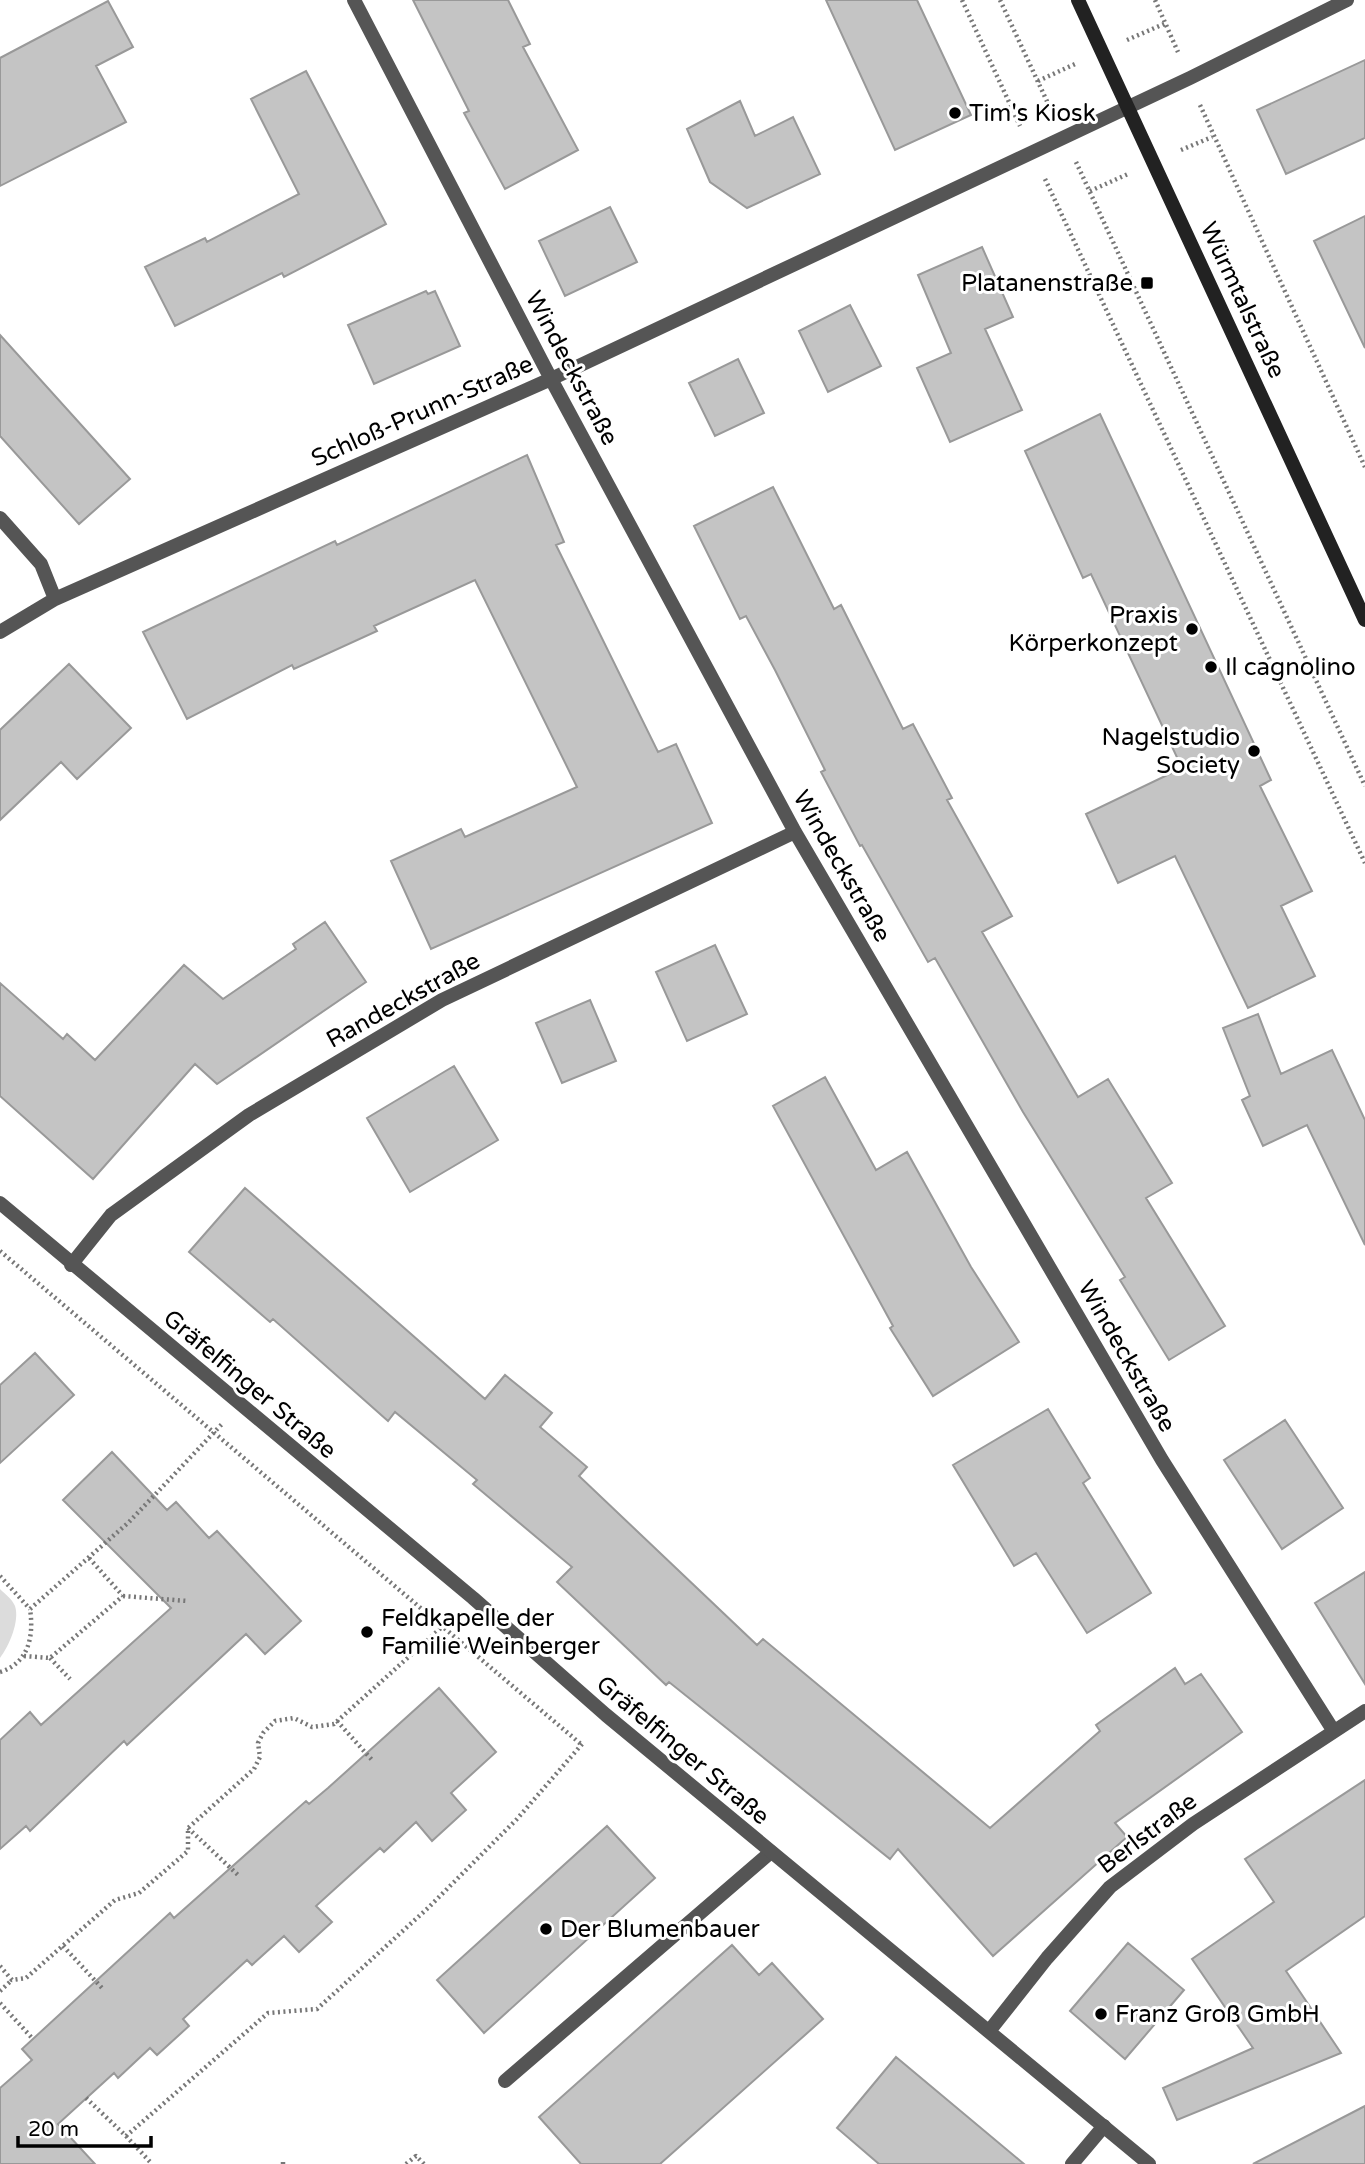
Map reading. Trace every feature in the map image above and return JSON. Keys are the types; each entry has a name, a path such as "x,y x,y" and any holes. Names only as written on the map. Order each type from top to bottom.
{"main road":[{"name":"Würmtalstraße","path":"1078,0 1365,620"}],"street":[{"name":"Windeckstraße","path":"354,0 551,379 794,832 1162,1460 1333,1730"},
{"path":"1128,107 1347,0"},
{"name":"Schloß-Prunn-Straße","path":"0,632 55,599 551,379 1063,135 1128,107"},
{"path":"0,518 41,564 55,599"},
{"name":"Randeckstraße","path":"71,1265 111,1215 249,1115 430,1006 794,832"},
{"name":"Gräfelfinger Straße","path":"0,1203 472,1598 606,1716 990,2030 1149,2164"},
{"name":"Berlstraße","path":"990,2030 1046,1958 1110,1887 1193,1824 1365,1711"},
{"path":"505,2081 771,1852"},
{"path":"1072,2164 1104,2126"}],"path":[{"path":"962,0 1365,863"},
{"path":"1000,0 1365,786"},
{"name":"Würmtalstraße","path":"1155,0 1190,78 1212,137 1365,467"},
{"path":"0,1251 582,1745"},
{"path":"30,1609 129,1522 240,1406"},
{"path":"89,1558 123,1596 187,1601"},
{"path":"0,1576 30,1609 33,1631 24,1656 0,1672"},
{"path":"50,1658 123,1596"},
{"path":"0,1991 12,1980 26,1978 115,1900 139,1893 188,1851 188,1828 254,1769 260,1757 258,1743 263,1733 275,1721 294,1718 313,1727 337,1721 472,1598"},
{"path":"24,1656 50,1658 69,1679"},
{"path":"126,2137 268,2013 317,2009 428,1908 517,1819 606,1716"},
{"path":"337,1721 372,1759"},
{"path":"188,1828 238,1875"},
{"path":"64,1945 102,1988"},
{"path":"0,1966 12,1980"},
{"path":"0,2003 33,2039"},
{"path":"86,2098 152,2164"},
{"path":"406,2164 416,2156 424,2164"}],"shaded area":[{"path":"0,1589 15,1606 16,1619 13,1633 0,1658"}],"building":[{"path":"413,0 508,0 530,44 523,47 578,150 505,189 464,113 469,111"},
{"path":"826,0 917,0 971,115 895,150"},
{"path":"108,1 133,47 96,66 126,122 0,186 0,58"},
{"path":"1365,60 1365,138 1286,174 1257,110"},
{"path":"306,71 386,224 284,277 282,273 175,326 145,267 205,238 207,242 299,194 251,99"},
{"path":"740,101 755,136 793,117 820,174 747,208 710,182 687,129"},
{"path":"610,207 637,262 565,296 539,241"},
{"path":"1365,216 1365,348 1314,241"},
{"path":"982,247 1013,317 985,329 1022,410 950,442 917,368 951,353 918,275"},
{"path":"426,291 428,294 435,291 460,346 374,384 348,325"},
{"path":"850,305 881,366 828,392 799,331"},
{"path":"0,335 130,479 79,524 0,436"},
{"path":"738,359 764,413 715,436 689,383"},
{"path":"1100,414 1271,780 1260,786 1312,891 1281,906 1315,976 1248,1008 1175,856 1118,883 1086,814 1182,768 1091,574 1083,578 1025,451"},
{"path":"527,455 564,542 556,545 658,752 676,744 712,823 431,949 391,861 461,829 465,837 577,787 475,580 374,626 377,631 294,669 292,665 187,719 143,632 335,541 337,545"},
{"path":"773,487 834,609 841,605 903,729 913,724 952,798 947,800 1012,916 982,932 1078,1097 1108,1079 1172,1183 1146,1198 1225,1326 1169,1360 1120,1280 1125,1277 1023,1112 935,958 928,962 862,845 860,846 821,772 825,770 775,670 746,616 740,619 694,526"},
{"path":"69,664 131,728 77,779 61,762 0,820 0,730"},
{"path":"325,922 366,982 217,1084 195,1064 93,1179 0,1096 0,983 63,1039 67,1034 95,1060 184,965 223,999 296,949 293,944"},
{"path":"715,945 747,1014 687,1041 656,972"},
{"path":"590,1000 616,1061 562,1083 536,1023"},
{"path":"1258,1014 1281,1074 1332,1050 1365,1120 1365,1245 1307,1125 1263,1146 1242,1100 1250,1096 1223,1028"},
{"path":"454,1066 498,1140 410,1192 367,1118"},
{"path":"825,1077 876,1170 907,1152 971,1267 1019,1342 933,1396 890,1328 893,1326 773,1106"},
{"path":"245,1188 485,1399 505,1375 552,1413 540,1427 587,1467 579,1476 757,1645 763,1639 990,1828 1100,1731 1096,1725 1175,1668 1185,1684 1201,1674 1242,1732 1115,1823 1127,1837 993,1956 898,1849 890,1859 669,1682 666,1685 557,1582 572,1567 473,1484 477,1480 395,1412 388,1421 273,1319 270,1322 189,1252"},
{"path":"35,1353 74,1395 0,1463 0,1385"},
{"path":"1048,1409 1090,1478 1083,1483 1151,1593 1087,1633 1036,1553 1014,1566 953,1465"},
{"path":"1285,1420 1343,1508 1282,1549 1224,1460"},
{"path":"112,1452 167,1510 176,1502 209,1538 217,1531 301,1621 265,1654 246,1634 127,1745 124,1741 30,1831 26,1826 0,1849 0,1740 30,1712 41,1725 171,1608 63,1500"},
{"path":"1365,1572 1365,1684 1315,1603"},
{"path":"439,1688 496,1752 451,1793 466,1810 432,1841 416,1822 384,1852 380,1848 316,1906 332,1922 299,1952 284,1936 252,1965 247,1960 183,2019 189,2026 157,2055 150,2048 118,2078 114,2073 58,2124 95,2164 0,2164 0,2088 32,2060 22,2049 170,1913 174,1918 306,1801 309,1804 328,1788"},
{"path":"1365,1780 1365,1916 1286,1971 1341,2053 1177,2120 1163,2088 1253,2048 1192,1959 1274,1902 1245,1859"},
{"name":"Der Blumenbauer","path":"607,1826 655,1878 484,2033 437,1980"},
{"path":"1128,1943 1184,1990 1125,2059 1070,2011"},
{"path":"732,1945 759,1975 772,1963 823,2019 660,2164 581,2164 539,2117"},
{"path":"896,2057 1024,2164 879,2164 837,2128"},
{"path":"1365,2106 1365,2164 1253,2164"}],"place":[{"name":"Tim's Kiosk","path":"955,113"},
{"name":"Platanenstraße","path":"1147,283"},
{"name":"Praxis Körperkonzept","path":"1192,629"},
{"name":"Il cagnolino","path":"1211,667"},
{"name":"Nagelstudio Society","path":"1254,751"},
{"name":"Feldkapelle der Familie Weinberger","path":"367,1632"},
{"name":"Der Blumenbauer","path":"546,1929"},
{"name":"Franz Groß GmbH","path":"1101,2014"}]}
